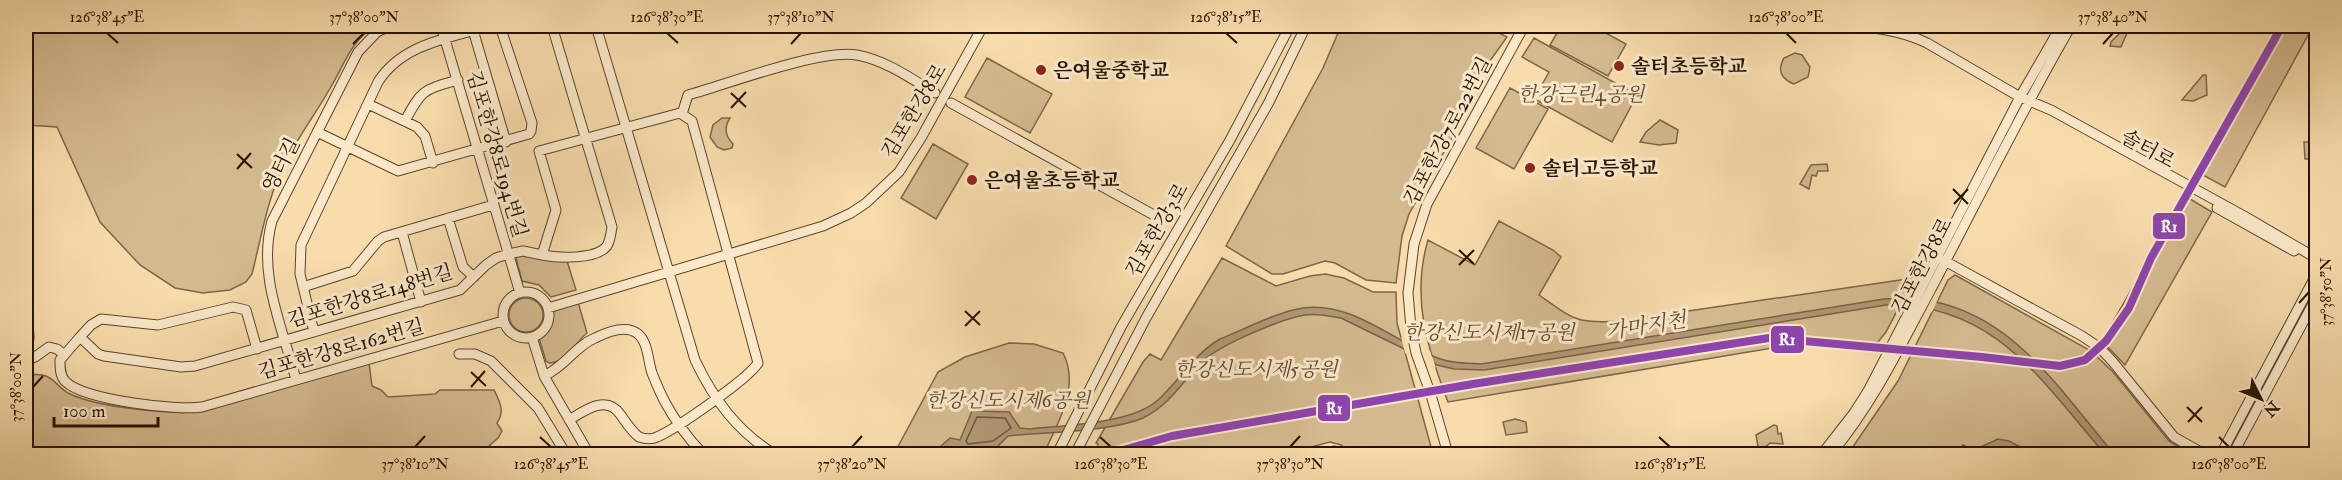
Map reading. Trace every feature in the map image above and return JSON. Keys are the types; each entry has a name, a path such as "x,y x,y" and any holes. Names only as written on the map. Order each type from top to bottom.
{"street":[{"name":"영터길","path":"296,380 266,269 268,237 272,221 358,52 372,36 389,26"},
{"name":"김포한강8로194번길","path":"441,26 520,293"},
{"path":"314,332 298,264 301,244 382,76 397,59 413,49 489,26"},
{"path":"317,132 398,171 433,163 529,134 532,127 500,26"},
{"path":"552,26 585,139"},
{"path":"597,26 695,360 715,399 734,423 749,437 774,454"},
{"name":"김포한강8로","path":"670,273 831,222 851,213 883,189 909,157 983,26"},
{"name":"김포한강3로","path":"1057,454 1121,327 1230,140 1290,26"},
{"name":"김포한강3로","path":"1075,454 1146,318 1268,104 1306,26"},
{"name":"김포한강7로22번길","path":"1448,454 1411,328 1408,292 1414,244 1424,213 1524,26"},
{"name":"솔터로","path":"1843,26 1871,27 1914,36 2244,216 2316,259"},
{"name":"김포한강8로","path":"1831,454 1860,417 2061,26"},
{"name":"김포한강8로","path":"2024,98 2071,26"},
{"path":"473,30 506,142"},
{"path":"682,114 688,95 812,59 836,55 855,55 873,59 935,93"},
{"path":"405,121 416,100 424,91 458,80"},
{"path":"951,103 1161,219"},
{"path":"368,104 421,130 433,163"},
{"path":"542,255 556,210 539,151 682,114 692,121 758,363 754,369 715,399 656,438 643,438 634,434 615,408 603,404 592,407 568,420"},
{"name":"김포한강8로148번길","path":"80,338 98,354 104,356 181,367 195,366 460,290 486,265 508,254 522,251 564,259 601,250 606,246 611,234 610,221 585,139"},
{"path":"303,287 353,271 378,241 493,206"},
{"path":"448,219 463,267 474,277"},
{"path":"402,232 421,302"},
{"path":"1942,260 2100,348 2174,437 2204,454"},
{"path":"548,308 670,273"},
{"path":"2221,454 2316,274"},
{"path":"531,292 538,296 548,308 547,323 538,334 532,337 525,338 511,333 503,321 504,306 509,299 520,293 531,292"},
{"path":"2233,454 2316,298"},
{"path":"26,361 49,346 63,354 91,325 101,319 158,325 233,307 246,310 257,349"},
{"name":"김포한강8로162번길","path":"63,354 60,360 61,372 65,381 92,396 186,409 503,321"},
{"name":"김포한강8로","path":"1822,454 1854,413 1908,323"},
{"path":"544,376 559,368 586,342 623,329 638,334 643,340 658,387 679,424 703,454"},
{"path":"532,337 544,376 589,454"},
{"path":"459,354 475,354 491,361 538,408 566,454"},
{"path":"1320,454 1334,451 1344,454"}],"green space":[{"path":"26,26 374,26 349,53 283,168 269,203 252,274 246,282 230,290 203,293 175,288 140,265 100,222 57,127 26,125"},
{"path":"1341,26 1486,26 1507,37 1479,76 1452,138 1409,214 1402,236 1396,283 1366,280 1335,263 1325,261 1283,274 1272,274 1226,246 1323,68"},
{"path":"1561,26 1593,26 1626,44 1608,76 1550,45"},
{"path":"2279,26 2313,26 2225,187 2199,173"},
{"path":"2123,30 2127,33 2121,47 2110,46 2111,42"},
{"name":"한강근린4공원","path":"1534,38 1637,95 1612,142 1534,99 1549,72 1522,57"},
{"path":"1795,53 1802,55 1810,67 1808,77 1794,84 1783,77 1781,66 1784,58"},
{"path":"987,58 1052,94 1030,133 965,97"},
{"path":"2203,75 2206,75 2207,95 2193,101 2182,100"},
{"path":"1510,88 1548,109 1514,169 1476,148"},
{"path":"722,118 730,118 726,131 733,144 732,148 724,150 717,147 710,137 713,125"},
{"path":"1660,120 1678,130 1676,143 1659,145 1640,142 1646,132"},
{"path":"2304,142 2316,142 2316,159 2305,159"},
{"path":"933,144 968,164 936,219 901,198"},
{"path":"1827,164 1828,171 1818,171 1816,176 1812,175 1809,189 1800,184 1811,165"},
{"path":"2185,196 2212,212 2125,365 2102,341"},
{"name":"한강신도시제17공원","path":"1499,221 1553,250 1561,257 1539,295 1568,315 1594,322 1620,321 1914,278 1886,332 1878,342 1861,345 1838,340 1809,342 1448,402 1428,342 1421,302 1423,261 1428,240 1475,265"},
{"path":"518,252 567,261 576,290 551,297 539,285 522,281 516,258"},
{"name":"한강신도시제5공원","path":"1222,258 1276,286 1325,274 1344,278 1373,292 1396,292 1397,323 1433,454 1353,454 1341,445 1330,442 1285,454 1098,454 1096,443 1143,362 1150,354 1161,360"},
{"path":"26,260 34,337 29,374 46,376 67,392 82,399 132,409 196,412 369,363 372,386 381,390 388,397 435,394 440,390 494,390 501,406 501,414 497,423 502,431 498,438 480,454 26,454"},
{"path":"1955,275 2091,351 2113,372 2169,441 2190,454 1848,454 1898,381 1948,280"},
{"path":"526,298 538,303 543,315 538,327 526,332 514,327 509,315 514,303"},
{"path":"578,302 587,333 560,360 549,363 546,361 538,335 549,324 554,309"},
{"name":"한강신도시제6공원","path":"1009,343 1034,344 1063,353 1068,365 1066,403 1045,451 1040,454 894,454 938,372 965,357"},
{"path":"1515,419 1526,422 1527,432 1506,435 1503,422"},
{"path":"1774,425 1777,426 1778,434 1781,433 1783,444 1770,443 1759,452 1756,435"}],"water":[{"path":"1903,298 1944,304 1971,314 1996,328 2040,366 2114,454 2105,454 2036,374 2012,351 1986,332 1957,317 1924,308 1886,305 1484,370 1454,369 1437,365 1341,318 1305,315 1251,334 1210,355 1161,407 1143,418 1096,429 1008,436 997,447 951,454 932,454 950,438 960,440 972,411 1009,412 1020,428 1030,429 1097,422 1132,414 1158,400 1202,352 1220,339 1272,317 1303,308 1321,307 1338,310 1355,316 1440,359 1481,364 1884,299"},
{"path":"1998,439 2009,441 2034,454 1956,454 1963,445 1974,450"}],"pier":[{"path":"1906,295 1938,299 1932,312 1899,308"},
{"path":"1401,337 1430,351 1436,368 1405,353"}],"transit line":[{"name":"R1","path":"1109,454 1172,436 1473,384 1769,338 2060,366 2085,360 2106,341 2129,308 2151,258 2282,26"}],"place":[{"name":"솔터초등학교","path":"1619,66"},
{"name":"은여울중학교","path":"1041,70"},
{"name":"솔터고등학교","path":"1530,168"},
{"name":"은여울초등학교","path":"972,180"}],"water label":[{"name":"가마지천","path":"1646,326"}]}
